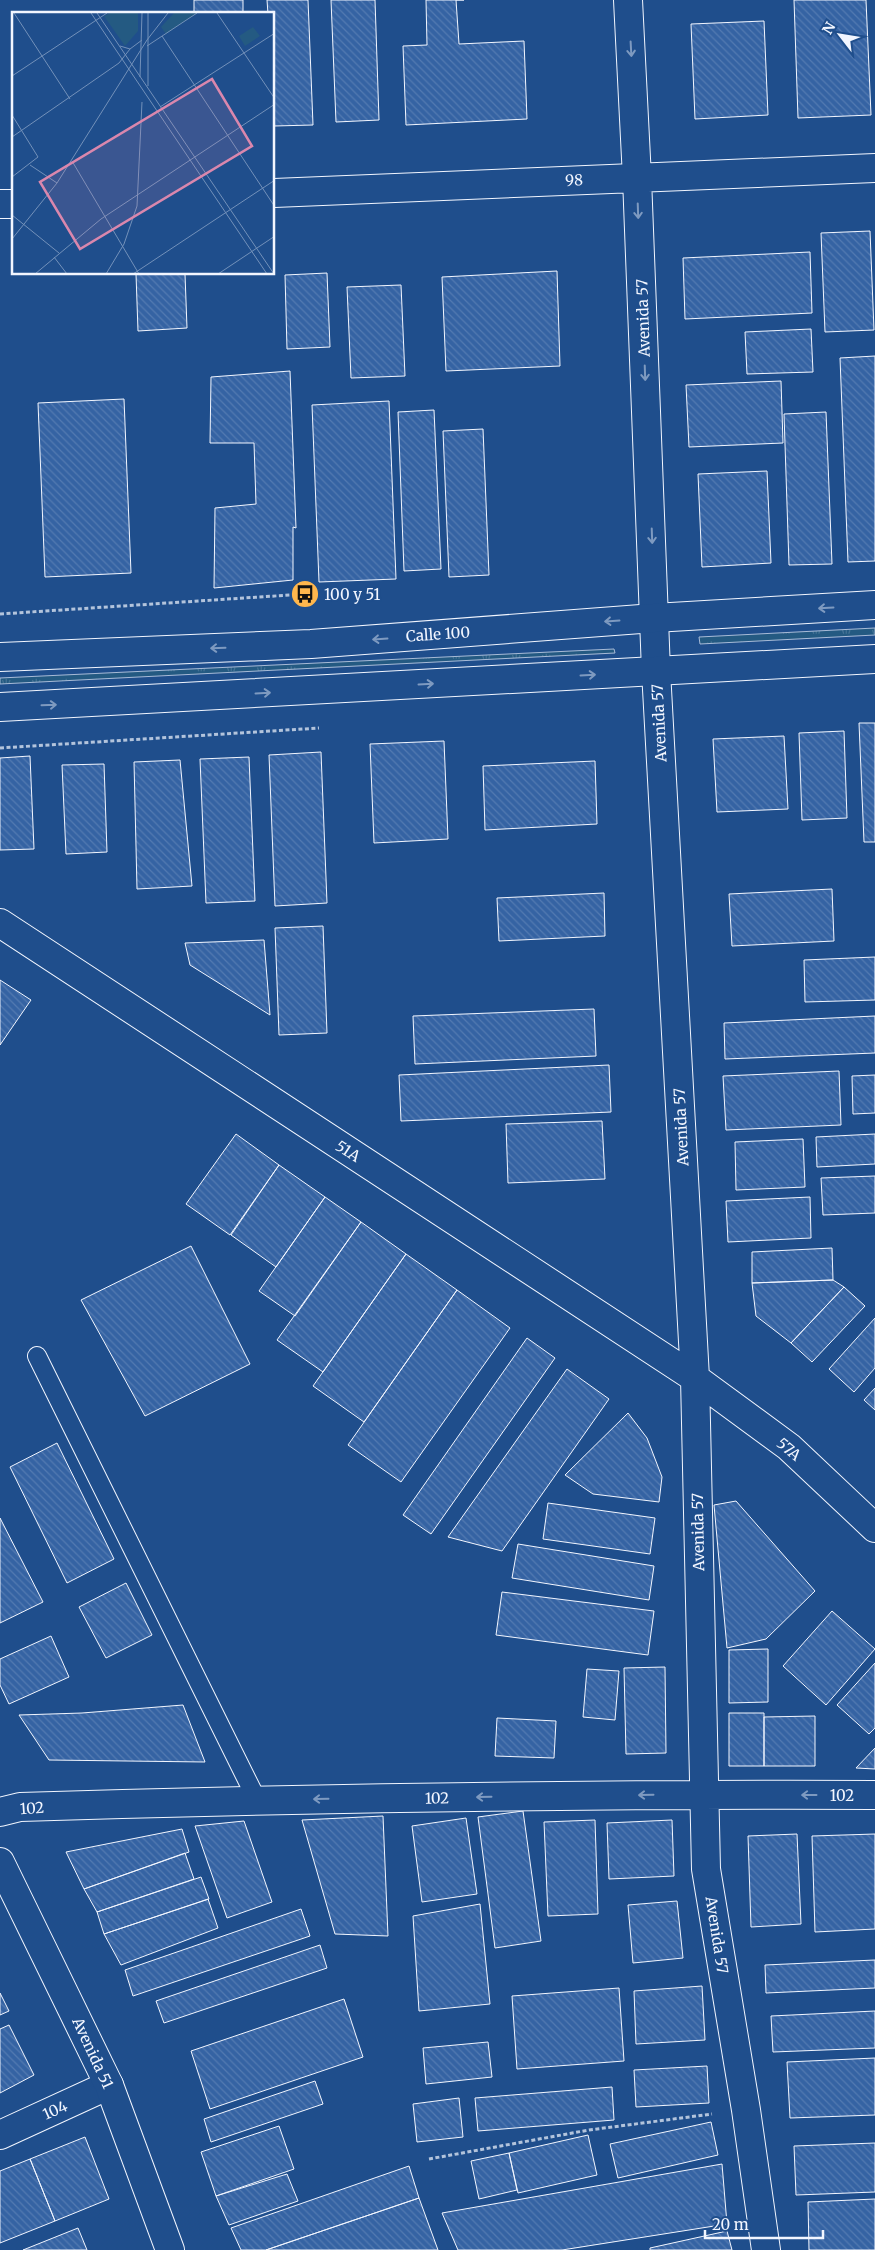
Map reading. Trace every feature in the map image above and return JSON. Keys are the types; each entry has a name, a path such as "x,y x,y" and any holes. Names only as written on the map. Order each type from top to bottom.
{"street":[{"name":"Avenida 57","path":"628,0 637,178 656,671 695,1378 706,1869 746,2110 766,2250"},
{"name":"98","path":"275,193 875,168"},
{"name":"Calle 100","path":"0,657 311,644 654,618 875,605"},
{"path":"0,707 875,659"},
{"name":"51A","path":"0,923 695,1378"},
{"name":"57A","path":"695,1378 788,1447 875,1528"},
{"name":"102","path":"0,1812 20,1807 256,1800 703,1795 875,1796"},
{"name":"Avenida 51","path":"0,1862 109,2085 170,2250"},
{"name":"104","path":"0,2135 109,2085"}],"lane":[{"path":"37,1356 256,1800"}],"path":[{"path":"0,614 305,594"},
{"path":"0,748 320,728"},
{"path":"429,2159 589,2130 746,2110"}],"green space":[{"path":"875,628 875,635 700,644 699,637"},
{"path":"614,649 615,653 0,684 0,678"}],"building":[{"path":"194,0 243,0 243,12 194,12"},
{"path":"267,0 308,0 313,125 275,126 275,12 268,12"},
{"path":"331,0 375,0 379,120 336,122"},
{"path":"426,0 456,0 459,44 524,41 527,119 406,125 403,46 427,45"},
{"path":"794,0 866,0 871,115 798,118"},
{"path":"764,21 768,115 695,119 691,24"},
{"path":"870,231 874,330 825,332 821,233"},
{"path":"810,252 812,313 685,319 683,258"},
{"path":"557,271 560,366 446,371 442,277"},
{"path":"327,273 330,347 287,349 285,275"},
{"path":"136,275 185,275 187,328 138,331"},
{"path":"401,285 405,376 351,378 347,287"},
{"path":"811,329 813,372 747,374 745,332"},
{"path":"875,356 875,561 848,562 840,358"},
{"path":"290,371 296,528 293,527 293,580 214,588 215,508 256,504 254,443 210,443 211,377"},
{"path":"781,381 783,443 689,447 686,385"},
{"path":"124,399 131,573 45,577 38,403"},
{"path":"389,401 396,579 319,582 312,405"},
{"path":"434,410 441,569 404,571 398,412"},
{"path":"826,412 832,564 789,565 784,414"},
{"path":"483,429 489,575 449,577 443,431"},
{"path":"767,471 771,563 702,567 698,474"},
{"path":"859,723 875,723 875,842 864,842"},
{"path":"844,731 847,818 802,820 799,733"},
{"path":"784,736 788,809 717,812 713,739"},
{"path":"444,741 448,839 374,843 370,744"},
{"path":"321,752 327,903 275,906 269,755"},
{"path":"30,756 34,849 0,850 0,758"},
{"path":"249,757 255,901 206,903 200,759"},
{"path":"180,760 192,886 137,889 134,762"},
{"path":"595,761 597,824 485,830 483,766"},
{"path":"104,764 107,852 66,854 62,765"},
{"path":"832,889 834,941 732,946 729,894"},
{"path":"604,893 605,936 499,941 497,898"},
{"path":"323,926 327,1033 279,1035 275,928"},
{"path":"264,940 270,1015 190,965 185,943"},
{"path":"875,957 875,1000 805,1002 804,960"},
{"path":"0,980 31,1000 0,1045"},
{"path":"594,1009 596,1056 415,1064 413,1016"},
{"path":"875,1016 875,1053 725,1059 724,1023"},
{"path":"609,1065 611,1112 401,1121 399,1075"},
{"path":"839,1071 841,1125 726,1130 723,1076"},
{"path":"875,1075 875,1113 853,1114 852,1076"},
{"path":"602,1121 605,1179 508,1183 506,1124"},
{"path":"236,1134 279,1165 230,1235 186,1204"},
{"path":"875,1134 875,1164 817,1167 816,1137"},
{"path":"803,1139 805,1187 736,1190 735,1142"},
{"path":"279,1165 325,1197 276,1267 231,1235"},
{"path":"875,1176 875,1213 823,1215 821,1178"},
{"path":"325,1197 361,1222 295,1316 259,1291"},
{"path":"810,1197 811,1238 728,1242 726,1201"},
{"path":"361,1222 406,1254 323,1372 277,1340"},
{"path":"191,1246 250,1364 145,1416 81,1300"},
{"path":"832,1248 833,1280 752,1283 752,1252"},
{"path":"406,1254 457,1290 364,1422 313,1386"},
{"path":"833,1280 844,1287 791,1343 756,1316 752,1283"},
{"path":"844,1287 865,1306 812,1362 791,1343"},
{"path":"457,1290 510,1328 401,1482 348,1445"},
{"path":"875,1318 875,1368 854,1392 829,1369"},
{"path":"527,1338 555,1358 431,1534 403,1515"},
{"path":"567,1369 609,1399 502,1551 448,1537"},
{"path":"875,1388 875,1410 864,1400"},
{"path":"628,1413 647,1438 662,1477 659,1502 593,1494 565,1475"},
{"path":"57,1443 114,1559 67,1583 10,1467"},
{"path":"736,1501 815,1591 766,1639 727,1648 714,1505"},
{"path":"548,1503 655,1518 650,1554 543,1539"},
{"path":"0,1518 43,1602 0,1623"},
{"path":"518,1544 654,1566 649,1600 512,1578"},
{"path":"126,1583 152,1635 106,1658 79,1607"},
{"path":"502,1592 654,1611 648,1655 496,1635"},
{"path":"832,1611 875,1649 826,1705 783,1666"},
{"path":"51,1636 69,1677 9,1704 0,1685 0,1659"},
{"path":"768,1649 768,1702 729,1703 729,1650"},
{"path":"875,1663 875,1728 869,1734 837,1705"},
{"path":"665,1667 666,1753 626,1754 624,1668"},
{"path":"587,1669 619,1671 615,1720 583,1717"},
{"path":"183,1705 205,1762 49,1760 19,1715 82,1713"},
{"path":"729,1713 764,1713 764,1766 729,1766"},
{"path":"815,1716 815,1766 764,1766 764,1717"},
{"path":"497,1718 556,1721 554,1758 495,1756"},
{"path":"875,1748 875,1769 856,1768"},
{"path":"523,1811 541,1941 495,1948 478,1817"},
{"path":"383,1816 388,1936 335,1934 302,1820"},
{"path":"466,1818 477,1894 422,1902 412,1826"},
{"path":"595,1820 598,1914 548,1916 544,1822"},
{"path":"672,1820 674,1876 609,1879 607,1823"},
{"path":"244,1821 272,1902 227,1918 195,1826"},
{"path":"182,1829 189,1852 84,1889 66,1852"},
{"path":"797,1834 801,1924 751,1927 748,1836"},
{"path":"875,1834 875,1929 815,1932 812,1836"},
{"path":"185,1853 194,1879 97,1912 84,1889"},
{"path":"201,1877 209,1899 104,1934 97,1912"},
{"path":"208,1899 218,1928 121,1965 104,1934"},
{"path":"677,1901 683,1958 633,1963 628,1905"},
{"path":"480,1904 490,2004 419,2011 413,1916"},
{"path":"301,1909 310,1936 133,1996 125,1970"},
{"path":"320,1945 327,1968 164,2023 156,2001"},
{"path":"875,1960 875,1988 766,1993 765,1965"},
{"path":"702,1986 705,2040 636,2044 634,1991"},
{"path":"619,1988 624,2061 517,2069 512,1996"},
{"path":"0,1993 9,2011 0,2015"},
{"path":"344,1999 363,2057 210,2109 191,2051"},
{"path":"875,2011 875,2048 773,2052 771,2016"},
{"path":"9,2025 34,2075 0,2093 0,2029"},
{"path":"488,2042 492,2077 426,2084 423,2048"},
{"path":"875,2058 875,2115 790,2118 787,2062"},
{"path":"707,2066 709,2103 636,2107 634,2070"},
{"path":"315,2081 323,2104 211,2142 204,2119"},
{"path":"612,2087 614,2120 478,2131 475,2098"},
{"path":"459,2098 463,2137 417,2142 413,2104"},
{"path":"711,2122 718,2155 618,2178 610,2144"},
{"path":"279,2126 294,2169 216,2196 201,2152"},
{"path":"588,2135 597,2175 518,2193 509,2153"},
{"path":"85,2137 109,2199 55,2221 30,2159"},
{"path":"875,2143 875,2192 796,2195 794,2146"},
{"path":"509,2153 517,2190 479,2199 471,2161"},
{"path":"30,2159 55,2221 0,2243 0,2171"},
{"path":"722,2164 727,2224 562,2250 458,2250 442,2213"},
{"path":"409,2166 419,2198 266,2250 241,2250 231,2228"},
{"path":"287,2174 298,2201 229,2225 216,2196"},
{"path":"419,2198 438,2250 266,2250"},
{"path":"875,2199 875,2250 809,2250 808,2202"},
{"path":"78,2228 87,2250 23,2250"},
{"path":"727,2231 732,2250 650,2250 650,2248"}],"place":[{"name":"100 y 51","path":"305,594"}]}
